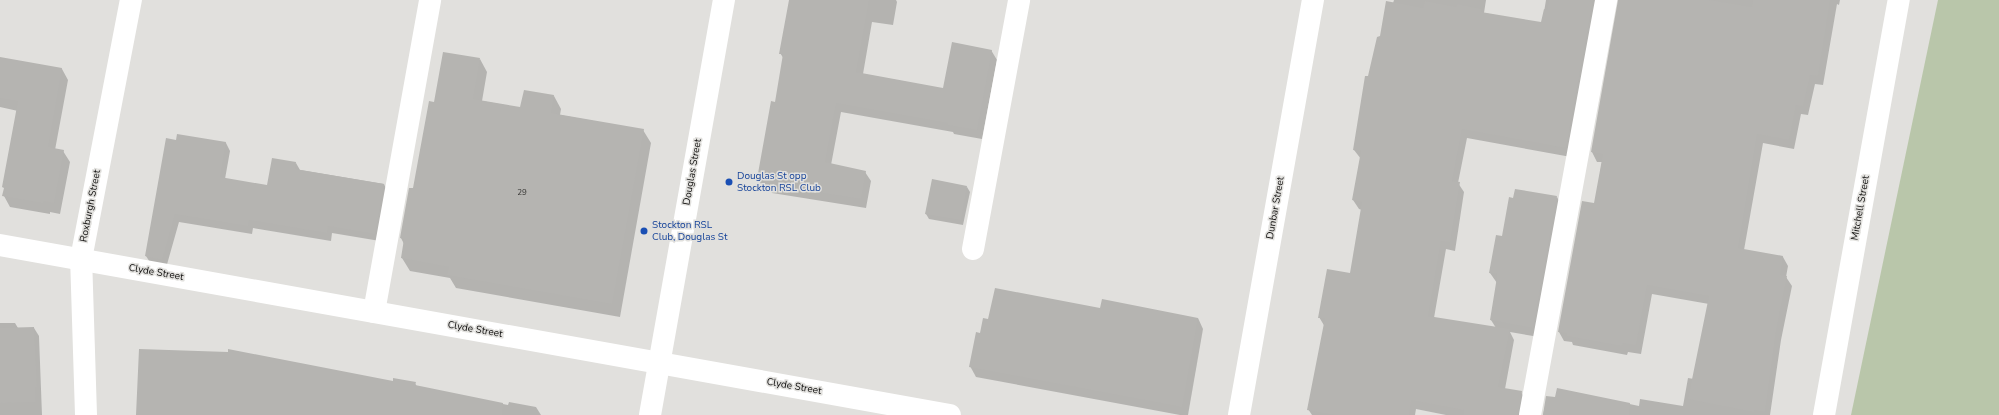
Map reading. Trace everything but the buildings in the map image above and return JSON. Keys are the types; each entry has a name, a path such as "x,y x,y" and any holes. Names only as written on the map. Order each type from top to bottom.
{"street":[{"name":"Roxburgh Street","path":"86,415 81,259 130,0"},
{"path":"374,312 430,0"},
{"name":"Douglas Street","path":"650,415 724,0"},
{"path":"972,249 1019,0"},
{"name":"Dunbar Street","path":"1238,415 1313,0"},
{"path":"1530,415 1606,0"},
{"name":"Mitchell Street","path":"1824,415 1899,0"},
{"name":"Clyde Street","path":"0,245 950,415"}],"green space":[{"path":"1938,0 1999,0 1999,415 1851,415"}],"place":[{"name":"Douglas St opp Stockton RSL Club","path":"729,182"},
{"name":"Stockton RSL Club, Douglas St","path":"644,231"}]}
